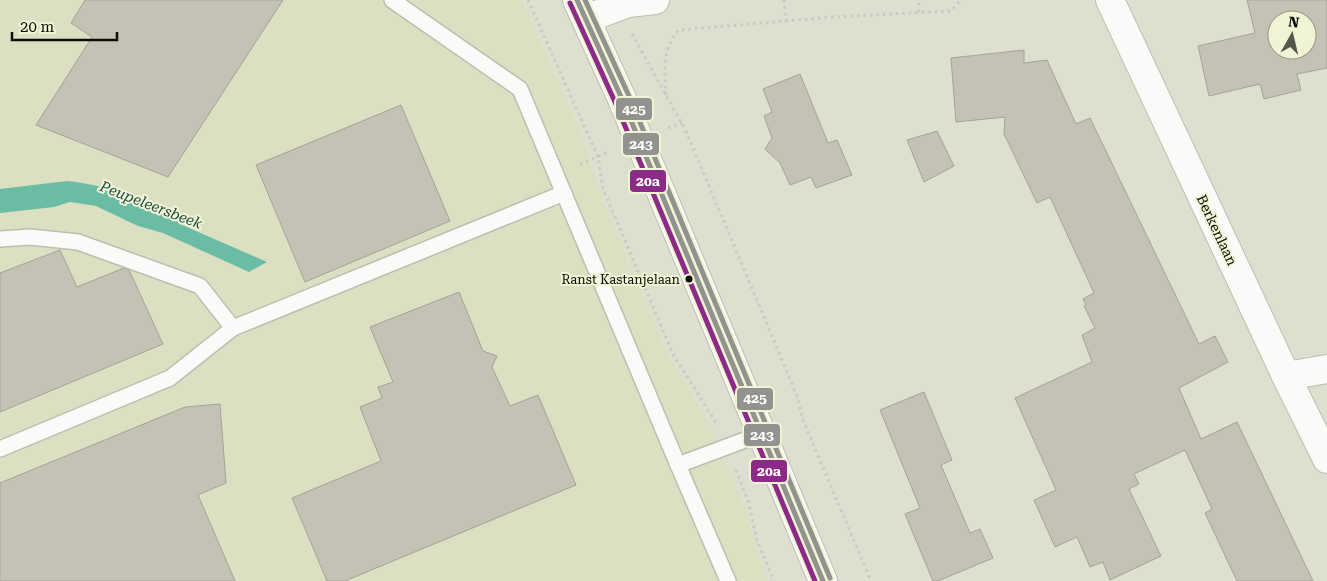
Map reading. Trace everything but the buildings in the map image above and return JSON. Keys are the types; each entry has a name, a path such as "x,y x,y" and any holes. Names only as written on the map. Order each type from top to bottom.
{"street":[{"path":"655,0 618,7 582,9 823,581"},
{"name":"Berkenlaan","path":"1110,0 1286,376 1327,459"},
{"path":"1286,376 1327,369"}],"lane":[{"path":"392,0 520,89 728,581"},
{"path":"0,448 170,378 233,328 564,193"},
{"path":"0,239 30,237 78,242 200,286 233,328"},
{"path":"678,464 761,434"}],"path":[{"path":"528,0 598,157 604,189 673,354 712,414 726,446 749,504 757,541 774,581"},
{"path":"784,0 786,21"},
{"path":"919,0 919,12"},
{"path":"666,96 665,62 669,41 679,30 786,21 951,11 961,0"},
{"path":"618,7 643,57 682,123 709,182 731,242 797,396 803,420 872,581"}],"shaded area":[{"path":"0,0 522,0 585,143 600,192 667,354 708,421 747,514 755,549 768,581 0,581"}],"water":[{"path":"67,181 111,190 142,201 170,215 180,224 267,262 249,272 163,233 138,226 96,206 70,202 54,207 0,213 0,189"}],"transit line":[{"name":"243","path":"577,0 622,99 823,581"},
{"name":"425","path":"585,0 629,96 830,578"},
{"name":"20a","path":"570,3 615,102 815,581"}],"place":[{"name":"Ranst Kastanjelaan","path":"689,279"}],"water label":[{"name":"Peupeleersbeek","path":"151,205"}]}
